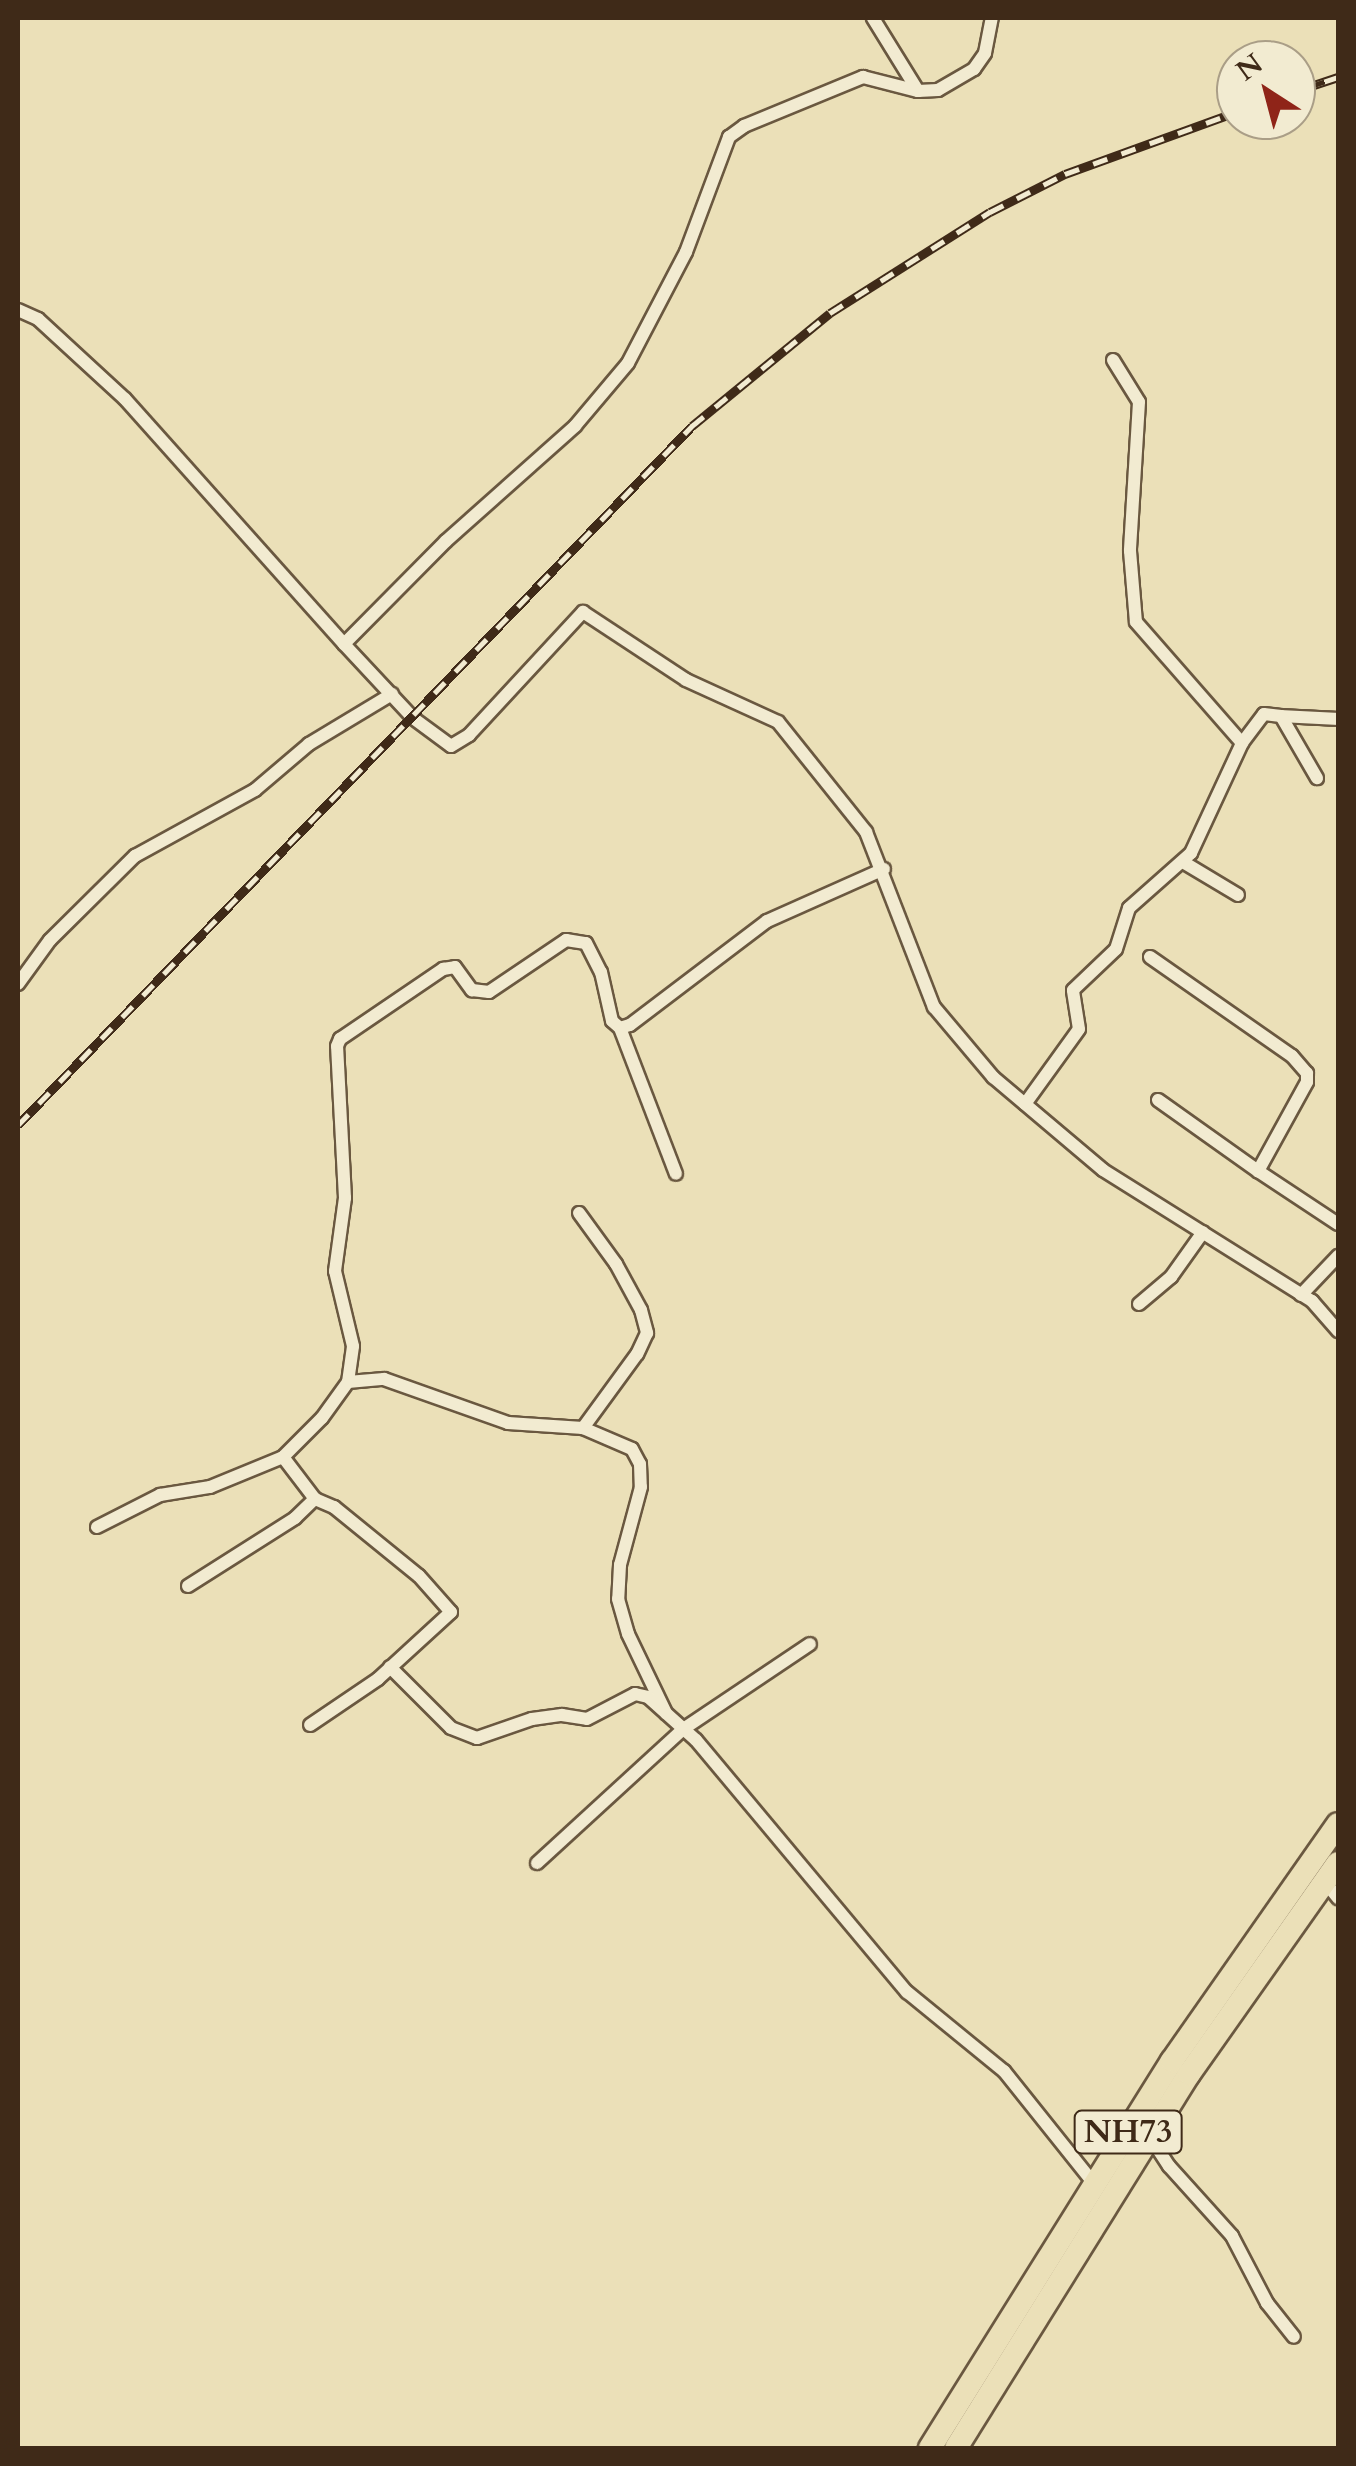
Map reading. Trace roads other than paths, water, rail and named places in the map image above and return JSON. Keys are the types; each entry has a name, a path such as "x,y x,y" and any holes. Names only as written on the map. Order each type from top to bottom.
{"highway":[{"name":"NH73","path":"930,2448 1172,2062 1338,1824"},
{"name":"NH73","path":"956,2448 1150,2137 1334,1881"}],"street":[{"path":"873,18 918,91"},
{"path":"344,644 446,541 576,426 628,363 686,252 730,138 744,126 863,78 918,91 938,90 974,70 985,53 992,18"},
{"path":"18,310 38,319 125,399 344,644 431,735 451,746 583,612 686,680 778,722 866,832 884,869 934,1007 993,1076 1104,1170 1302,1294 1338,1332"},
{"path":"1113,360 1138,402 1130,551 1136,622 1242,743"},
{"path":"18,984 50,940 135,856 254,790 309,744 392,694"},
{"path":"1025,1104 1079,1029 1073,990 1116,949 1130,908 1183,862 1211,815 1242,743 1264,714 1338,719"},
{"path":"1281,716 1317,778"},
{"path":"1183,862 1238,895"},
{"path":"620,1028 630,1026 767,921 884,869"},
{"path":"97,1527 160,1495 210,1487 283,1457 322,1418 348,1382 352,1346 335,1271 344,1198 337,1046 340,1040 443,969 455,967 472,990 489,992 566,940 586,943 600,972 606,1006 620,1028 676,1174"},
{"path":"1150,957 1292,1056 1307,1073 1307,1082 1258,1171"},
{"path":"1158,1100 1338,1224"},
{"path":"579,1213 616,1264 647,1332 637,1354 583,1428"},
{"path":"1140,1304 1171,1277 1203,1232"},
{"path":"1302,1294 1338,1256"},
{"path":"348,1382 384,1378 508,1423 583,1428 632,1449 640,1464 633,1526 620,1565 618,1599 628,1634 648,1667 669,1720"},
{"path":"283,1457 314,1499 334,1507 418,1576 451,1612 390,1666 310,1725"},
{"path":"188,1586 295,1518 314,1499"},
{"path":"537,1862 682,1730 810,1644"},
{"path":"390,1666 451,1728 477,1738 532,1719 562,1715 587,1718 617,1707 635,1694 648,1697 669,1720 696,1740 906,1992 1004,2071 1094,2185"},
{"path":"1150,2137 1169,2166 1232,2236 1267,2303 1294,2337"}],"railway":[{"path":"1316,84 1338,77"},
{"path":"18,1125 692,426 830,313 990,212 1065,174 1216,119"}]}
